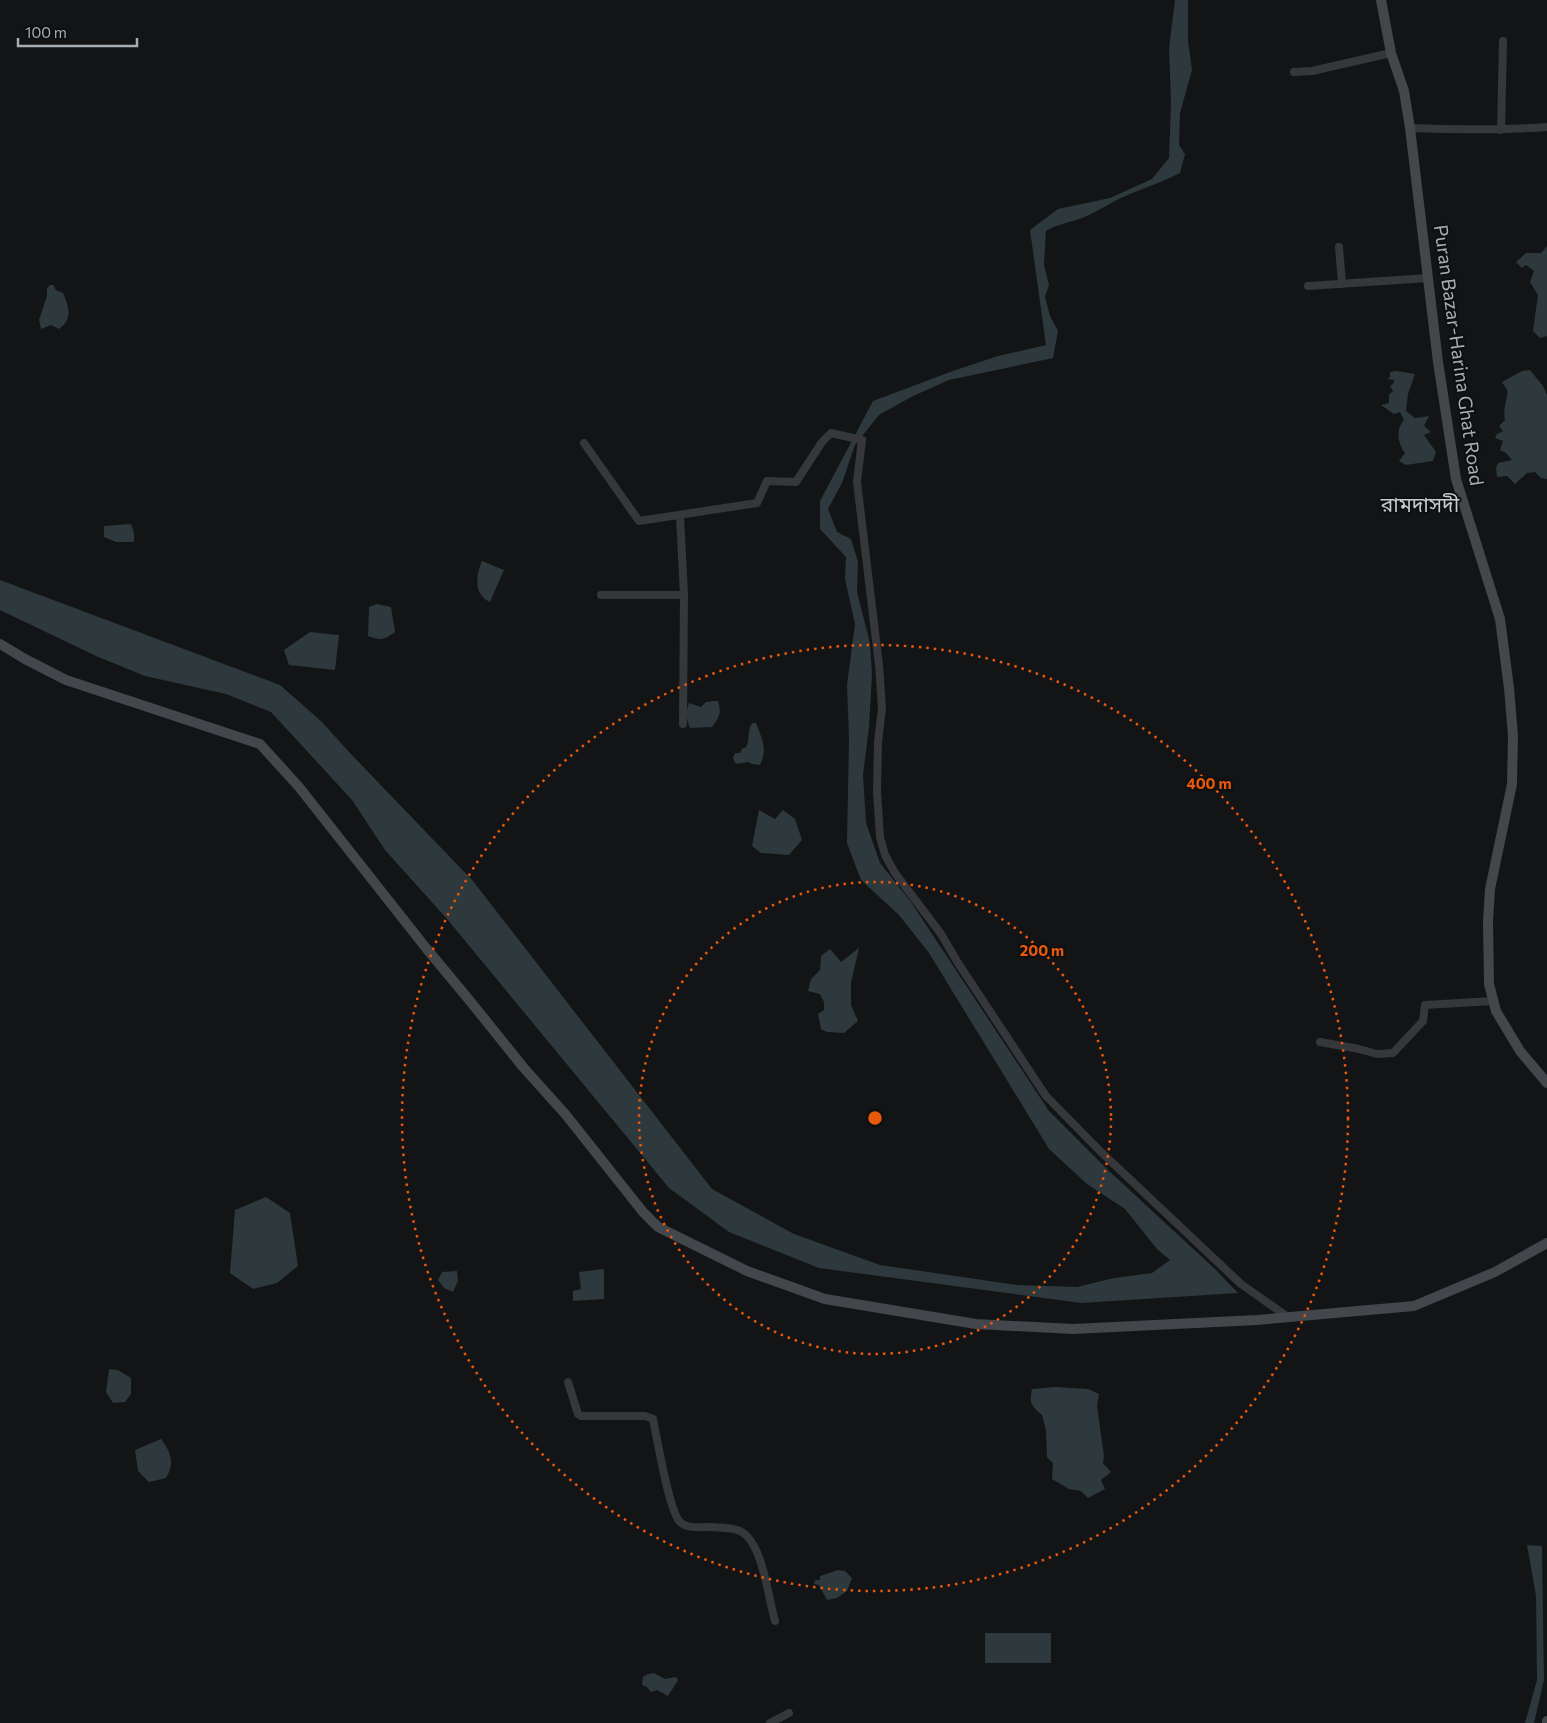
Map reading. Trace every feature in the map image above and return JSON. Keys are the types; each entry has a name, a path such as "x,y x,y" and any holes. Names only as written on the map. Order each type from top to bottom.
{"main road":[{"name":"Puran Bazar-Harina Ghat Road","path":"1381,0 1391,53 1404,91 1410,128 1438,362 1456,479 1500,619 1510,698 1514,736 1512,784 1490,889 1488,921 1489,984 1496,1010 1520,1051 1547,1083"},
{"path":"0,644 66,680 260,744 299,788 426,948 523,1067 566,1115 643,1212 658,1227 747,1271 825,1299 976,1324 1073,1329 1288,1317 1414,1306 1495,1272 1547,1243"}],"street":[{"path":"1501,130 1504,41"},
{"path":"1294,72 1312,71 1391,53"},
{"path":"1410,128 1501,130 1547,127"},
{"path":"1340,247 1342,284"},
{"path":"1308,286 1428,278"},
{"path":"584,443 639,521 757,503 767,481 796,482 822,442 831,433 862,440 857,482 879,664 882,708 878,742 878,792 880,837 885,855 895,873 941,934 958,963 1046,1096 1129,1179 1241,1284 1288,1317"},
{"path":"680,516 684,596 683,724"},
{"path":"601,595 684,596"},
{"path":"1320,1042 1376,1054 1393,1052 1423,1021 1426,1005 1493,1001"},
{"path":"568,1382 580,1416 644,1416 653,1419 661,1461 674,1512 679,1522 686,1526 729,1528 740,1531 749,1538 756,1549 775,1621"},
{"path":"770,1723 790,1714"}],"shaded area":[{"path":"1175,0 1188,0 1188,41 1192,70 1180,113 1179,145 1185,154 1180,173 1124,196 1082,218 1046,231 1044,265 1049,285 1045,297 1050,316 1058,331 1053,358 949,380 913,396 879,415 855,445 842,483 828,509 837,532 851,539 858,562 857,592 870,643 872,674 869,727 863,775 866,823 880,863 911,902 1049,1111 1108,1170 1216,1270 1238,1293 1081,1303 819,1268 729,1232 669,1188 447,919 385,850 352,800 271,712 226,694 145,676 96,656 0,610 0,580 280,685 322,722 473,881 712,1189 794,1234 880,1265 1017,1285 1077,1287 1114,1278 1152,1273 1170,1260 1157,1249 1125,1209 1087,1184 1049,1149 929,953 899,915 861,880 847,843 849,738 847,685 855,624 845,579 846,557 820,529 820,501 873,401 998,356 1046,345 1030,230 1058,209 1110,198 1152,179 1169,158 1171,103 1169,48"},
{"path":"1547,246 1547,336 1540,338 1533,331 1538,295 1530,282 1534,271 1526,265 1522,268 1516,262 1526,253 1541,253"},
{"path":"53,285 56,290 63,293 67,303 68,317 59,329 51,325 41,329 39,320 47,296 47,288"},
{"path":"1530,370 1543,386 1547,395 1547,479 1541,478 1535,472 1527,473 1515,484 1507,476 1497,477 1496,468 1498,463 1512,460 1506,453 1500,450 1503,441 1495,438 1497,434 1503,431 1499,426 1505,420 1504,411 1507,389 1502,382 1522,371"},
{"path":"1397,371 1415,374 1408,394 1406,411 1415,418 1429,416 1424,426 1431,432 1424,435 1436,452 1433,461 1406,465 1399,461 1405,453 1399,436 1399,428 1404,420 1400,412 1394,414 1381,405 1389,403 1389,395 1393,391 1390,386 1394,380 1387,379 1390,377 1390,372"},
{"path":"131,524 134,542 116,542 104,537 104,526"},
{"path":"482,561 504,570 490,602 481,594 477,584 478,572"},
{"path":"377,604 391,607 395,632 382,639 368,636 369,607"},
{"path":"310,632 339,635 335,670 289,665 284,650"},
{"path":"718,701 720,712 712,727 690,728 687,715 689,703 701,707 706,702"},
{"path":"752,723 756,723 764,749 760,765 748,762 736,764 733,758 735,753 740,753 746,747"},
{"path":"759,810 775,819 783,810 795,819 802,840 789,855 761,853 752,846"},
{"path":"859,948 851,983 851,1005 858,1021 844,1033 827,1032 821,1029 818,1014 824,1010 824,1002 820,994 808,991 811,979 820,970 821,956 830,949 841,962"},
{"path":"266,1197 290,1213 298,1266 277,1283 253,1289 230,1273 235,1210"},
{"path":"604,1269 604,1299 573,1301 573,1291 581,1289 579,1272"},
{"path":"457,1271 458,1281 453,1292 444,1288 438,1280 442,1272"},
{"path":"109,1369 118,1370 131,1378 131,1394 125,1402 113,1403 106,1392"},
{"path":"1055,1387 1088,1389 1099,1394 1097,1406 1104,1456 1103,1463 1111,1472 1101,1480 1105,1489 1088,1498 1081,1491 1069,1489 1052,1479 1053,1463 1047,1457 1046,1430 1042,1415 1033,1407 1031,1398 1032,1389"},
{"path":"161,1439 171,1458 169,1473 166,1478 149,1482 138,1471 135,1450"},
{"path":"1527,1545 1542,1546 1544,1680 1534,1723 1525,1723 1537,1680 1536,1596"},
{"path":"838,1570 845,1571 852,1578 847,1591 837,1598 827,1600 819,1585 814,1584 815,1580 820,1580 820,1576"},
{"path":"985,1633 1051,1633 1051,1663 985,1663"},
{"path":"654,1673 665,1679 676,1677 678,1680 668,1696 657,1690 651,1692 642,1685 643,1677"}],"district":[{"name":"রামদাসদী","path":"1420,505"}]}
